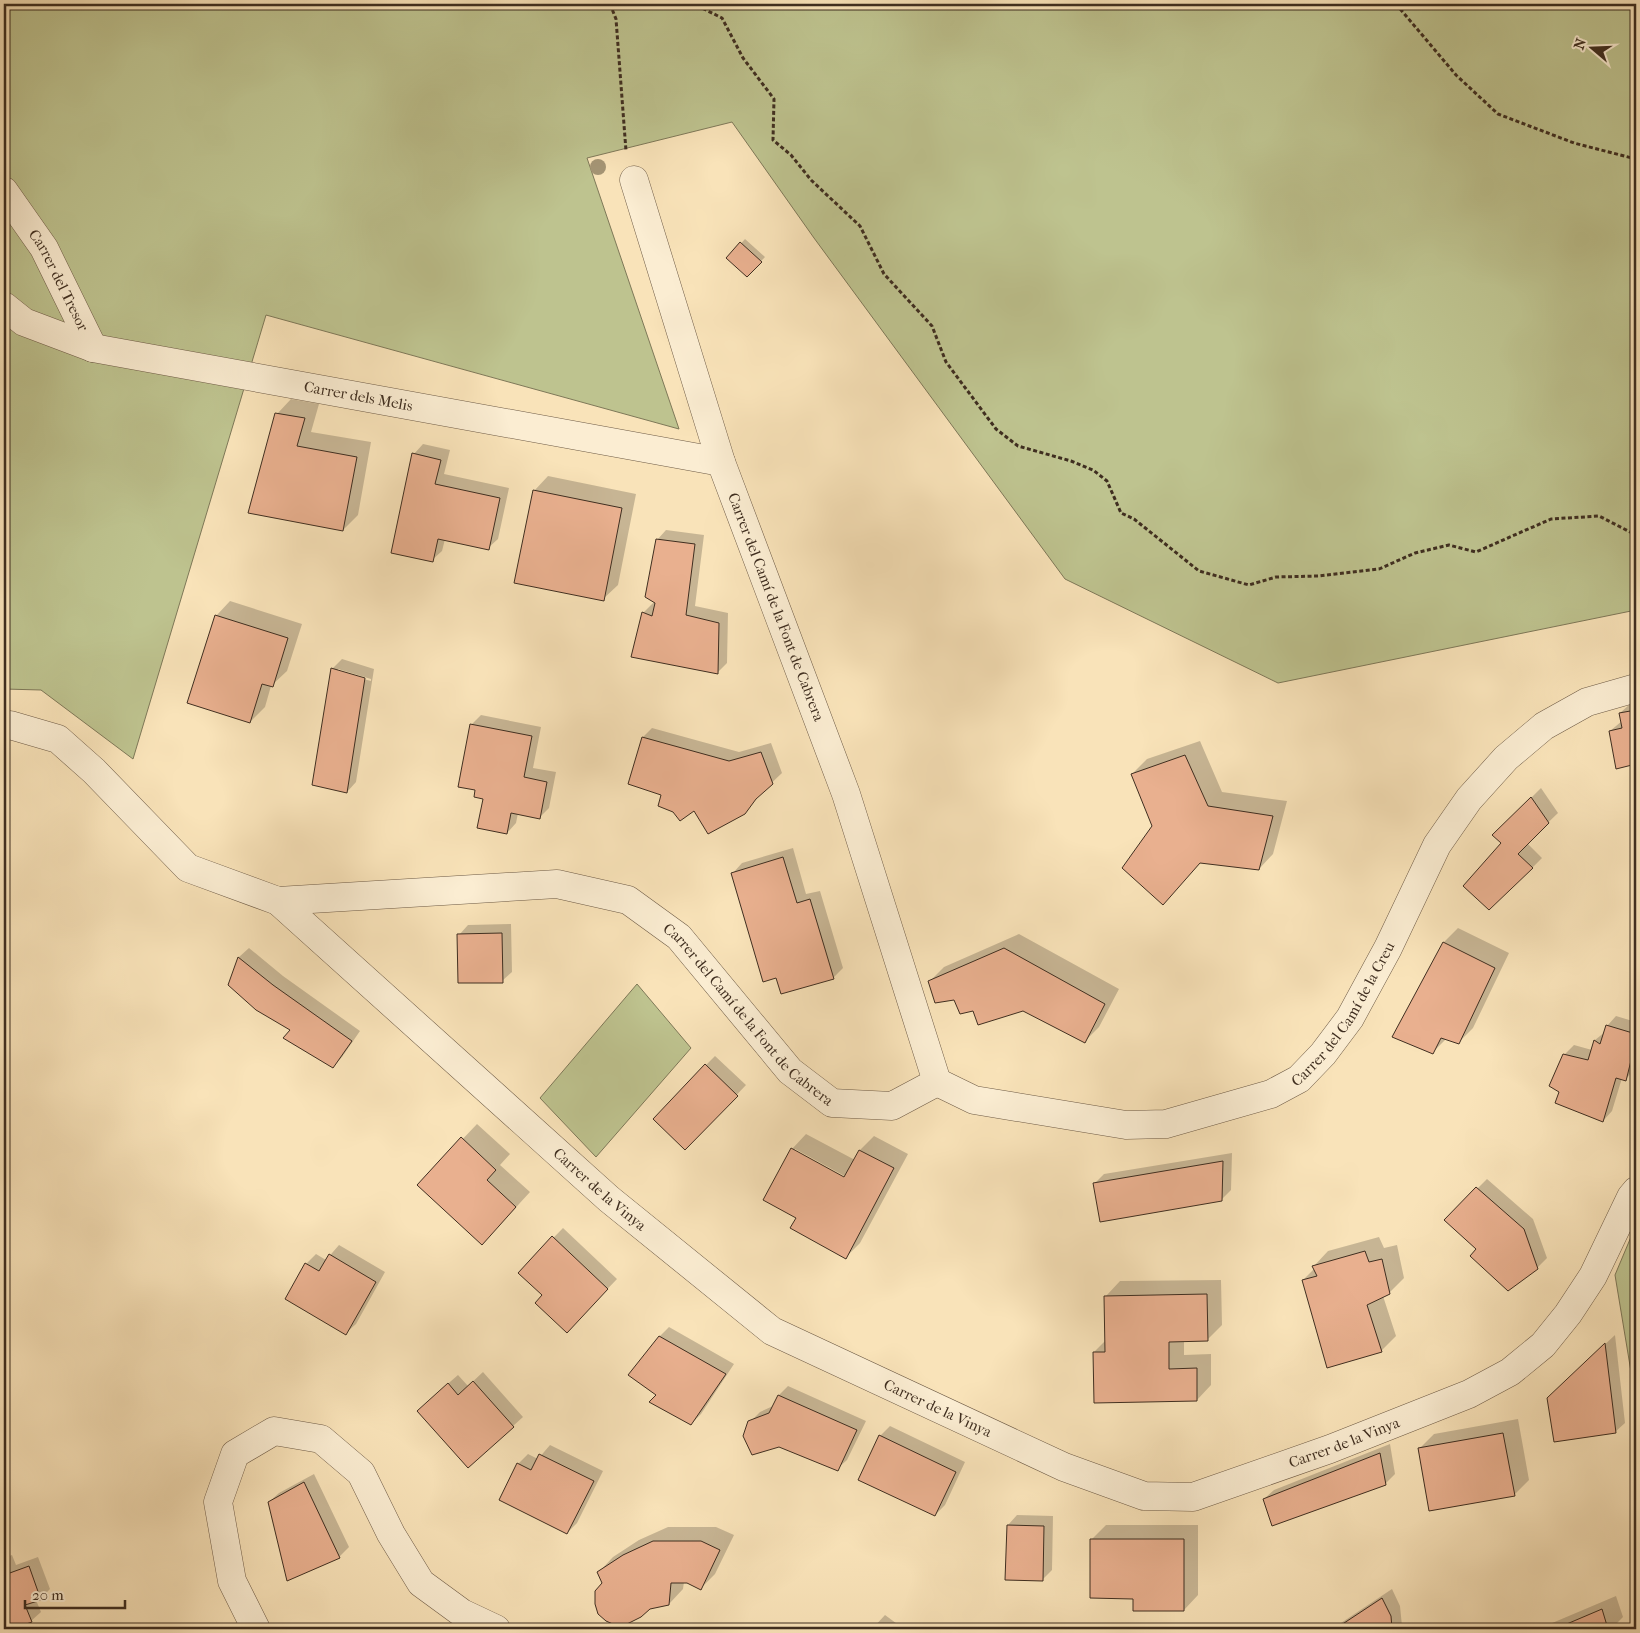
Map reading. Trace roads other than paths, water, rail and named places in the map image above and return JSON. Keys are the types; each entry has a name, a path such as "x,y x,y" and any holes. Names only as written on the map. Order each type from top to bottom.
{"street":[{"name":"Carrer del Camí de la Font de Cabrera","path":"4,727 10,725 58,740 94,771 188,868 278,901 557,884 628,900 678,937 790,1071 832,1103 892,1106 937,1082 846,794 721,462 634,180"},
{"name":"Carrer del Tresor","path":"4,191 44,248 93,348"},
{"name":"Carrer dels Melis","path":"4,306 24,322 93,348 721,462"},
{"name":"Carrer del Camí de la Creu","path":"937,1082 974,1100 1126,1125 1142,1125 1166,1124 1270,1094 1299,1079 1323,1054 1350,1018 1388,948 1437,845 1469,798 1506,758 1544,726 1587,702 1636,688"},
{"name":"Carrer de la Vinya","path":"278,901 609,1199 772,1331 1064,1467 1144,1496 1193,1497 1330,1449 1469,1394 1510,1372 1542,1345 1568,1314 1592,1276 1636,1191"},
{"path":"256,1629 232,1581 218,1502 235,1454 274,1431 321,1440 361,1472 391,1534 421,1583 462,1613 496,1629"}]}
